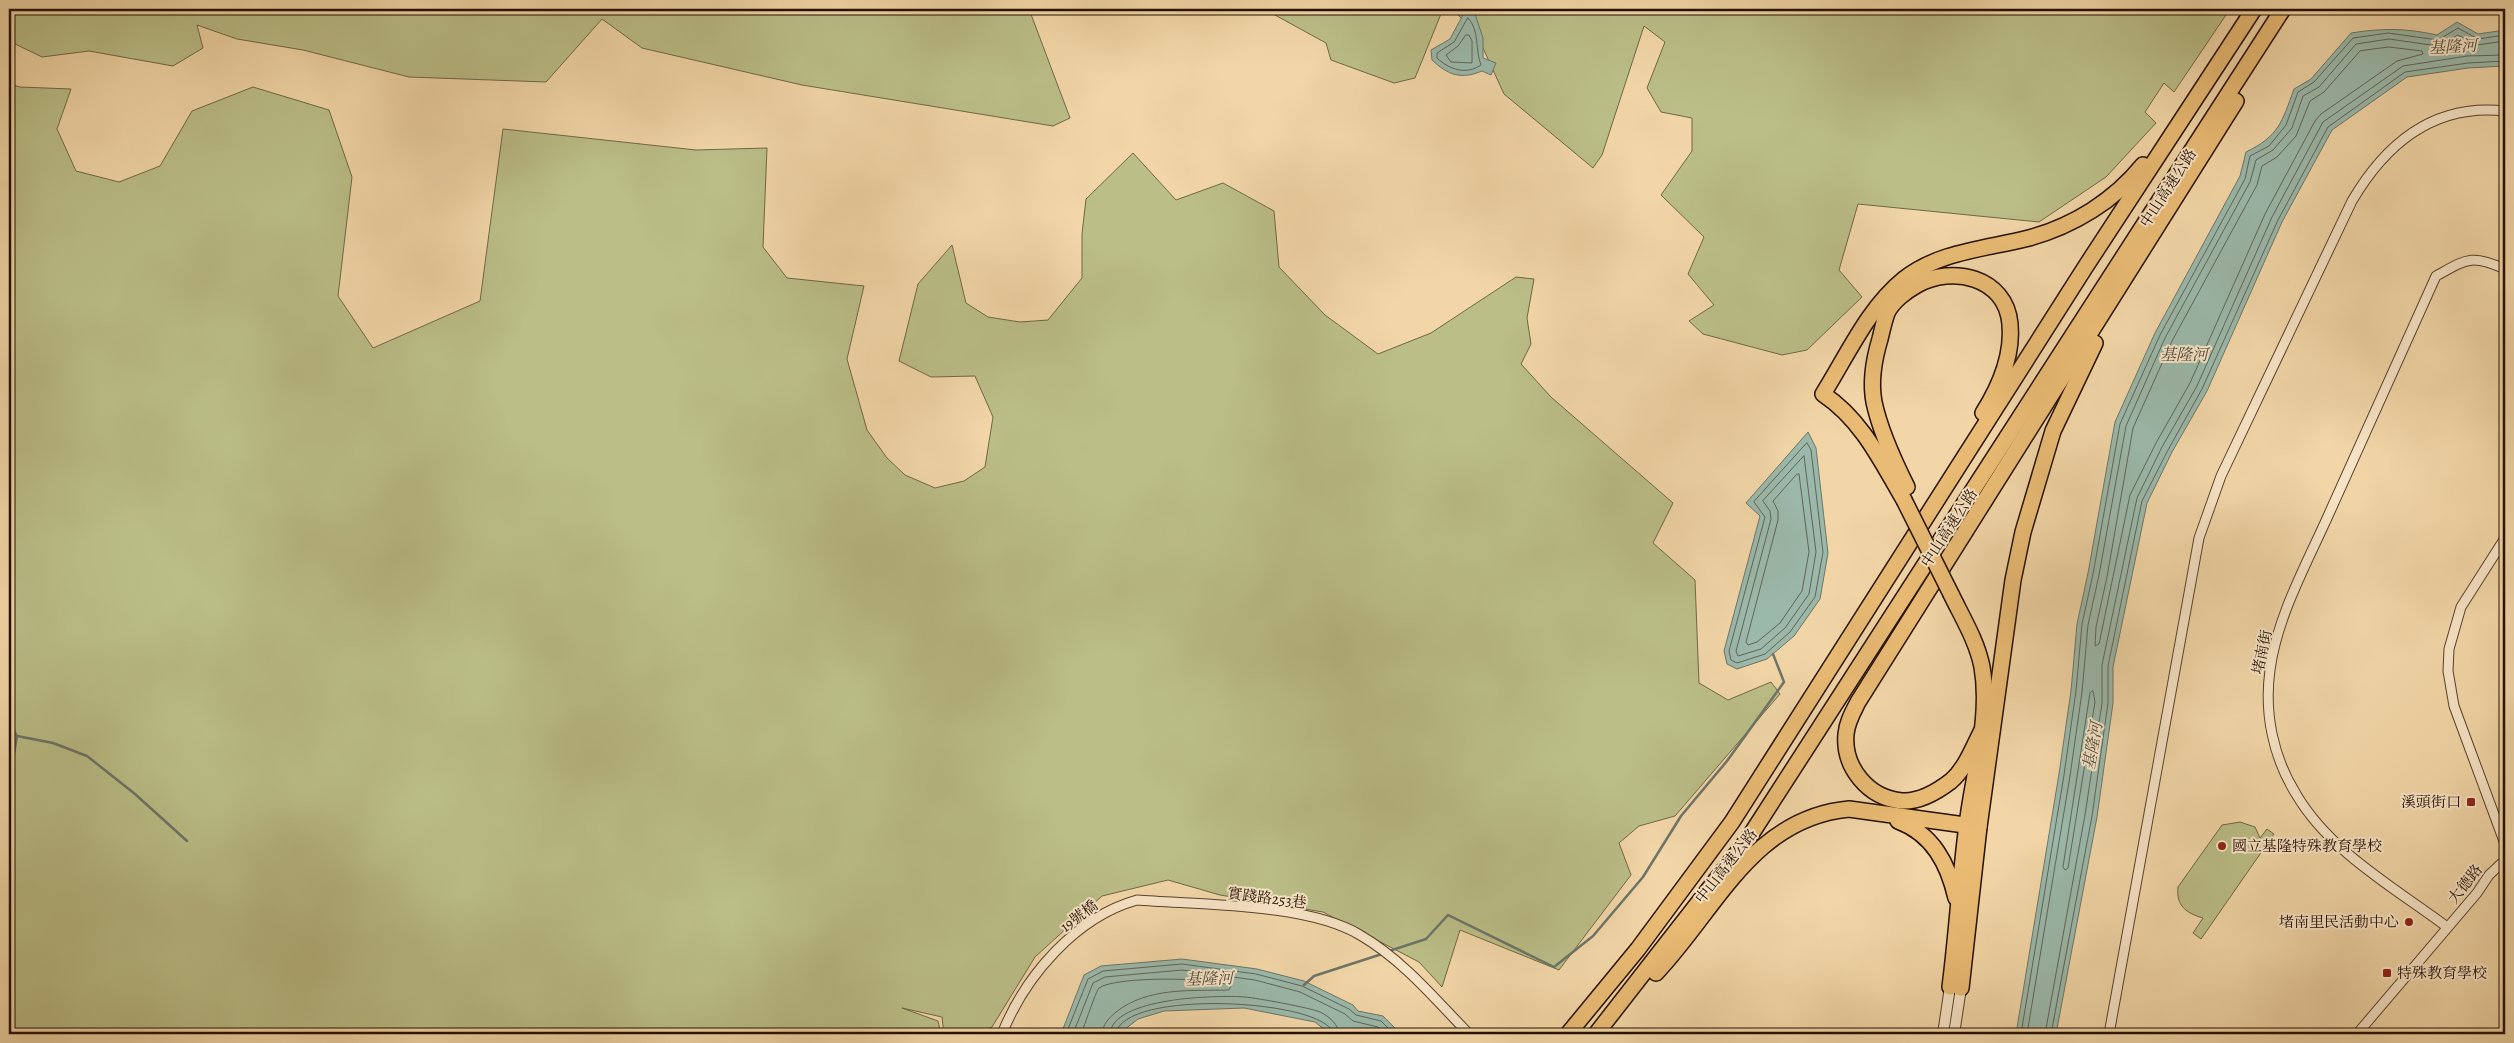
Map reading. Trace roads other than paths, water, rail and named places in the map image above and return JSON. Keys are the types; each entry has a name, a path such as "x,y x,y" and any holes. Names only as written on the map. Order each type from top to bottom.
{"highway":[{"name":"中山高速公路","path":"1597,1034 1748,839 2283,9"},
{"path":"2200,159 2142,266 2103,327 2053,432 2032,496 2013,580 1986,733 1952,780 1935,791 1918,799 1903,801 1876,792 1854,772 1848,757 1846,743 1850,717 1858,702 2294,9"},
{"name":"中山高速公路","path":"1568,1034 1638,949 1732,822 1949,484 2086,266 2252,11"},
{"path":"1956,987 1959,912 1993,684 1991,665 1979,629 1955,592 1908,498 1862,430 1845,410 1823,394 1872,315 1904,280 1947,256 2031,237 2066,224 2092,211 2118,192 2141,168 2162,140 2219,52 2252,11"},
{"path":"1908,498 1874,402 1872,378 1877,350 1888,312 1907,290 1930,278 1953,274 1972,277 1985,283 2004,305 2010,323 2006,369 1988,405 1960,451 1949,484"},
{"path":"1597,1034 1660,967 1748,861 1768,840 1808,817 1828,811 1849,809 1972,827"},
{"path":"1878,814 1905,824 1921,833 1934,847 1946,863 1959,912"},
{"path":"1956,987 1972,827"}],"street":[{"path":"2109,1034 2199,538 2204,518 2221,476 2352,201 2373,167 2402,139 2437,120 2491,109 2505,111"},
{"name":"堵南街","path":"2447,927 2338,846 2311,816 2296,795 2277,757 2267,702 2270,669 2278,633 2299,580 2436,276 2465,260 2484,260 2505,269"},
{"path":"2505,538 2461,607 2448,649 2448,671 2454,706 2505,844"},
{"name":"大德路","path":"2447,927 2476,893 2488,875 2505,860"},
{"name":"實踐路253巷","path":"1137,900 1287,911 1324,920 1359,934 1388,954 1469,1034"},
{"name":"19號橋","path":"1002,1034 1008,1018 1027,985 1082,927 1118,906 1137,900"},
{"path":"2357,1034 2447,927"},
{"path":"1943,1034 1956,987"},
{"path":"1954,1034 1956,987"}],"water":[{"path":"1466,9 1474,11 1483,38 1483,58 1496,63 1491,75 1482,71 1468,75 1455,74 1432,60 1431,50 1450,39"},
{"name":"基隆河","path":"2457,22 2478,34 2505,30 2505,66 2468,68 2407,77 2332,130 2282,222 2207,391 2172,452 2147,503 2113,667 2113,703 2097,817 2056,1034 2016,1034 2059,774 2071,691 2077,624 2115,422 2155,333 2240,176 2246,152 2273,134 2286,111 2294,89 2311,79 2351,33 2394,29 2437,35"},
{"path":"1808,432 1816,448 1828,553 1820,599 1794,636 1767,659 1737,669 1727,664 1724,651 1760,516 1746,503"},
{"name":"基隆河","path":"1182,959 1257,969 1304,981 1353,1005 1358,1011 1383,1016 1401,1034 1330,1034 1315,1022 1244,1008 1164,1011 1138,1019 1119,1034 1061,1034 1084,975 1101,966"}],"waterway":[{"path":"1389,951 1426,939 1448,915 1554,967 1593,936 1643,877 1681,816 1727,761 1784,682 1773,654"},
{"path":"9,722 17,736 9,783"},
{"path":"17,736 53,743 87,756 135,794 187,841"},
{"path":"1304,985 1314,976 1382,954"}],"place":[{"name":"溪頭街口","path":"2471,802"},
{"name":"國立基隆特殊教育學校","path":"2222,846"},
{"name":"堵南里民活動中心","path":"2409,922"},
{"name":"特殊教育學校","path":"2387,973"}]}
